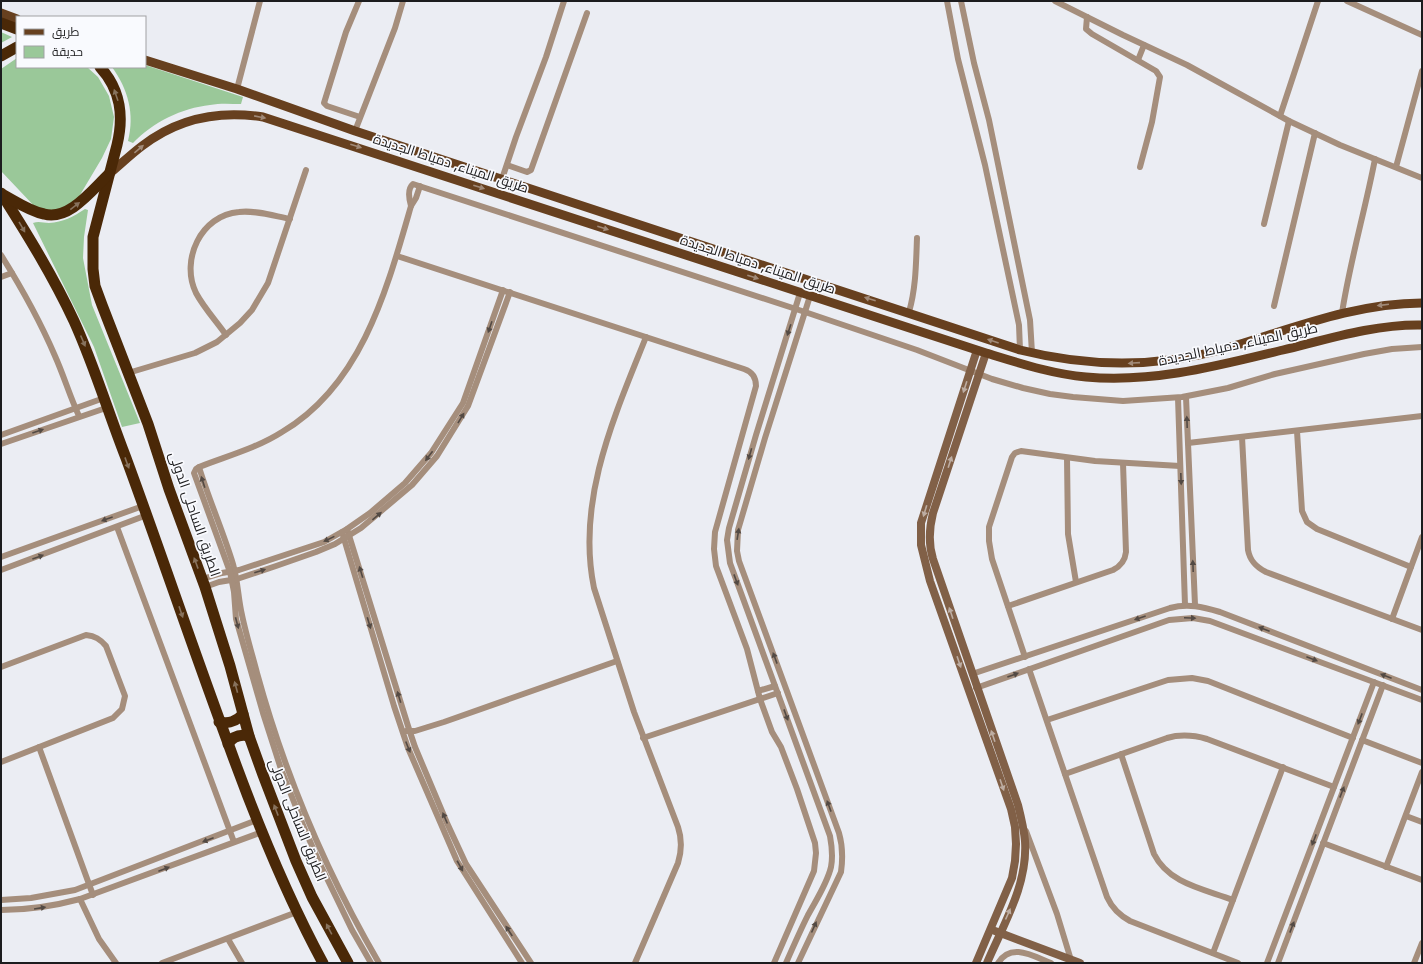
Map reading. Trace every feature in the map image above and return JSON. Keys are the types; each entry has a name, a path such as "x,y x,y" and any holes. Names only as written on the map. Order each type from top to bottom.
{"highway":[{"path":"1,23 16,29"},
{"path":"1,56 16,48"},
{"name":"الطريق الساحلى الدولى","path":"101,68 115,91 121,115 120,130 93,237 93,268 96,286 148,424 169,490 203,583 263,775 296,861 312,897 348,963"},
{"path":"1,193 43,214 59,215 78,204 109,174"},
{"path":"1,193 42,260 86,349 219,722 262,832 297,912 323,963"},
{"path":"219,722 225,723 235,721 243,714"},
{"path":"228,744 235,737 244,735 250,736"}],"main road":[{"path":"1,14 16,19"},
{"name":"طريق الميناء, دمياط الجديدة","path":"146,60 237,89 355,131 909,312 1020,350 1054,358 1122,364 1156,362 1190,357 1223,349 1342,313 1381,305 1422,303"},
{"name":"طريق الميناء, دمياط الجديدة","path":"109,174 142,146 171,127 199,118 217,115 233,114 263,117 986,353 1051,371 1085,377 1154,377 1189,372 1361,331 1387,327 1422,325"},
{"path":"720,266 726,262 727,257 725,252"},
{"path":"734,271 732,263 738,256"}],"street":[{"path":"237,89 260,1"},
{"path":"359,1 346,32 324,103 327,106 360,116"},
{"path":"355,131 395,28 403,1"},
{"path":"502,179 546,57 564,1"},
{"path":"946,1 958,59 985,165 1016,310 1020,331 1020,350"},
{"path":"961,1 974,63 989,120 1027,305 1031,328 1032,352"},
{"path":"1054,1 1187,65 1289,121 1422,178"},
{"path":"1280,116 1318,1"},
{"path":"1347,1 1422,36"},
{"path":"507,165 527,172 532,169 587,13"},
{"path":"1087,17 1086,29 1092,34 1138,60 1159,74 1160,79 1152,122 1140,167"},
{"path":"1138,60 1144,45"},
{"path":"1396,167 1422,71"},
{"path":"1264,224 1289,121"},
{"path":"1274,306 1315,133"},
{"path":"1342,313 1346,287 1375,159"},
{"path":"128,373 195,353 206,348 240,324 252,310 268,283 306,170"},
{"path":"379,963 357,925 310,828 270,718 242,616 232,572 194,475 195,471 199,467 273,438 298,422 321,402 346,372 365,339 389,280 410,206 416,198 420,186 805,312 917,350 979,375 1023,388 1073,397 1123,401 1186,397 1364,354 1392,349 1422,347"},
{"path":"226,335 197,293 192,280 190,264 193,249 200,236 215,220 238,212 253,211 290,219"},
{"path":"909,312 913,298 916,275 917,238"},
{"path":"1,255 35,314 55,356 79,416"},
{"path":"397,256 749,371 755,377 756,386 715,532 714,549 716,566 747,649 760,699 772,732 779,743 798,789 812,832 816,853 814,871 774,963"},
{"path":"1,277 12,273"},
{"path":"203,583 222,573 232,572 324,542 345,530 376,508 399,488 424,462 438,443 463,403 506,291"},
{"path":"203,583 234,579 316,552 347,538 372,520 412,485 444,446 472,397 506,291"},
{"path":"786,963 826,880 832,858 832,847 830,836 730,563 727,540 729,528 754,442 800,293"},
{"path":"798,963 841,872 843,846 837,826 739,561 737,540 738,530 765,438 810,296"},
{"path":"635,963 678,863 681,848 680,834 617,661 592,580 589,550 590,517 595,485 606,443 614,418 646,337"},
{"path":"977,350 924,512 920,534 923,556 954,636 972,674 1018,805 1025,842 1022,879 1016,897 986,963"},
{"path":"976,963 1012,878 1016,844 1015,826 954,636 930,551 929,533 933,513 986,353"},
{"path":"1186,397 1195,605"},
{"path":"1178,398 1184,605"},
{"path":"1,435 75,408 105,403"},
{"path":"1,444 79,416 105,403"},
{"path":"1188,443 1422,416"},
{"path":"1297,431 1302,511 1307,522 1317,529 1411,567"},
{"path":"1242,437 1248,550 1252,561 1256,566 1266,572 1422,630"},
{"path":"1025,657 990,551 988,534 1012,456 1021,451 1067,458 1180,466"},
{"path":"1067,458 1068,534 1076,582"},
{"path":"1008,606 1118,568 1121,565 1126,557 1123,463"},
{"path":"1,570 117,527 145,511"},
{"path":"1,557 145,511"},
{"path":"117,527 234,842"},
{"path":"345,530 401,729 457,861 522,963"},
{"path":"1392,619 1422,537"},
{"path":"347,538 410,732 453,837 466,864 531,963"},
{"path":"234,579 236,619 281,769 320,864 352,930 371,963"},
{"path":"972,674 1170,608 1184,605 1195,605 1220,612 1422,690"},
{"path":"976,688 1169,620 1193,618 1219,624 1422,700"},
{"path":"1,667 86,635 97,638 106,646 125,696 122,709 113,718 1,762"},
{"path":"401,729 410,732 444,722 617,661"},
{"path":"1029,669 1107,897 1113,908 1120,915 1130,920 1238,963"},
{"path":"1047,720 1168,680 1192,678 1208,681 1353,738"},
{"path":"1267,963 1374,682"},
{"path":"1278,963 1383,685"},
{"path":"758,691 775,686"},
{"path":"644,738 778,693"},
{"path":"1065,774 1174,736 1190,735 1207,739 1334,786"},
{"path":"1362,740 1422,763"},
{"path":"39,747 92,895"},
{"path":"1121,754 1154,854 1160,865 1178,880 1233,900"},
{"path":"1213,953 1283,767"},
{"path":"1386,867 1422,772"},
{"path":"1406,816 1422,822"},
{"path":"1,900 46,896 75,890 230,832 257,820"},
{"path":"1022,823 1076,961"},
{"path":"1,910 33,909 80,899 262,832"},
{"path":"1323,843 1422,880"},
{"path":"80,899 100,939 116,963"},
{"path":"162,963 297,912"},
{"path":"991,929 1076,961"},
{"path":"228,939 242,963"},
{"path":"1414,963 1422,943"},
{"path":"998,963 1003,956 1015,951 1022,952 1051,963"}],"green space":[{"path":"1,32 12,37 1,43"},
{"path":"16,59 16,68 88,68 98,77 109,96 114,117 111,139 102,158 77,200 59,212 36,208 1,171 1,69"},
{"path":"146,65 243,97 241,104 214,104 189,109 168,117 141,135 133,143 128,141 131,121 129,102 118,75 113,68 146,68"},
{"path":"85,209 88,210 83,258 92,305 140,423 122,427 94,347 33,223 59,222 72,217"}]}
